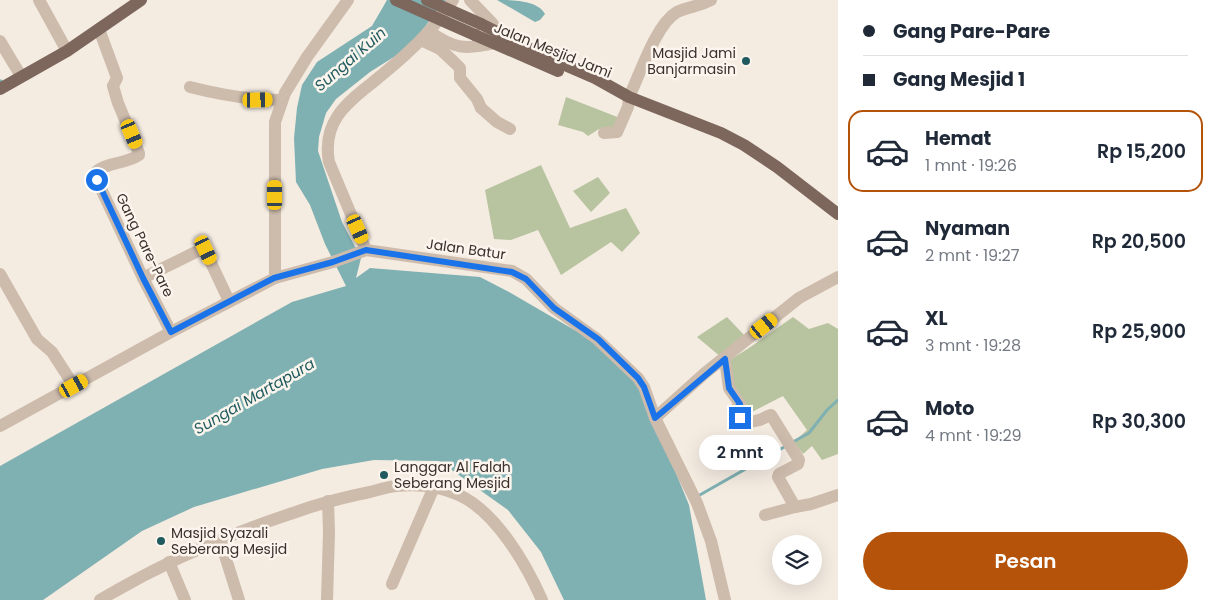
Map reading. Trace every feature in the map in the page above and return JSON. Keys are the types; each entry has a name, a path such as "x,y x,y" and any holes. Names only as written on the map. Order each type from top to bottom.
{"main road":[{"path":"0,89 67,51 141,0"},
{"path":"396,0 477,36"},
{"path":"427,0 477,36"},
{"name":"Jalan Mesjid Jami","path":"477,36 497,38 575,77 721,133 744,145 777,167 838,214"}],"street":[{"path":"39,0 67,51"},
{"path":"274,278 274,122 282,100 307,57 348,0"},
{"path":"425,35 449,44 477,36 497,38 492,23 470,0"},
{"path":"604,133 617,132 628,107 624,95 666,20 678,12 710,0"},
{"path":"0,426 274,278 362,252 330,162 327,149 332,124 350,100 399,60 425,35 453,1"},
{"name":"Gang Pare-Pare","path":"99,29 117,78 113,86 118,103 139,156 100,169 95,176 143,278 171,332"},
{"path":"425,35 460,68 460,78 478,99 481,108 497,122 510,129"},
{"path":"0,41 21,76"},
{"path":"190,87 227,96 258,100 282,100"},
{"path":"143,278 204,248 229,301"},
{"name":"Jalan Batur","path":"362,252 518,274 526,279 554,308 598,339 638,378 644,387 655,418 695,499 711,541 725,600"},
{"path":"0,274 37,338 52,352 74,386"},
{"path":"655,418 799,298 838,277"},
{"path":"725,359 729,388 740,404 735,410 740,418 747,422 771,415 800,462 779,474 778,477 778,480 795,506"},
{"path":"100,600 113,597 169,562 244,529 328,501 395,486 434,487 458,495 475,505 516,550 531,575 542,600"},
{"path":"392,584 434,487"},
{"path":"765,515 795,506 811,504 838,495"},
{"path":"327,600 328,501"},
{"path":"220,540 240,600"},
{"path":"169,562 184,600"}],"green space":[{"path":"566,97 620,118 611,130 599,129 588,136 583,132 558,125"},
{"path":"541,165 570,228 626,208 640,233 622,252 611,242 561,275 538,230 511,240 494,239 485,190"},
{"path":"598,177 610,193 591,212 573,191"},
{"path":"727,317 745,336 721,357 697,337"},
{"path":"793,317 809,329 828,323 838,329 838,454 822,460 812,446 803,454 794,442 807,430 783,396 750,413 732,386 728,361"}],"water":[{"path":"387,0 446,0 408,48 370,72 336,99 326,113 319,137 318,151 342,222 361,258 356,278 370,268 480,277 602,346 640,385 689,505 706,600 564,600 541,552 508,510 439,461 374,460 322,469 194,507 142,531 43,600 0,600 0,466 292,302 346,286 325,244 310,205 296,182 294,138 297,108 302,85 317,62 372,26"},
{"path":"497,0 531,3 542,9 545,14 540,20 535,22"}],"waterway":[{"path":"791,443 809,433 827,410 838,400"},
{"path":"698,496 786,446"}],"place":[{"name":"Masjid Jami Banjarmasin","path":"746,61"},
{"name":"Langgar Al Falah Seberang Mesjid","path":"384,475"},
{"name":"Masjid Syazali Seberang Mesjid","path":"161,541"}],"route":[{"path":"97,180 143,278 171,332 274,278 333,262 366,250 512,272 526,279 554,308 598,339 638,378 644,387 655,418 706,373 725,359 729,388 740,404 735,410 740,418"}],"water label":[{"name":"Sungai Kuin","path":"350,59"},
{"name":"Sungai Martapura","path":"254,396"}]}
